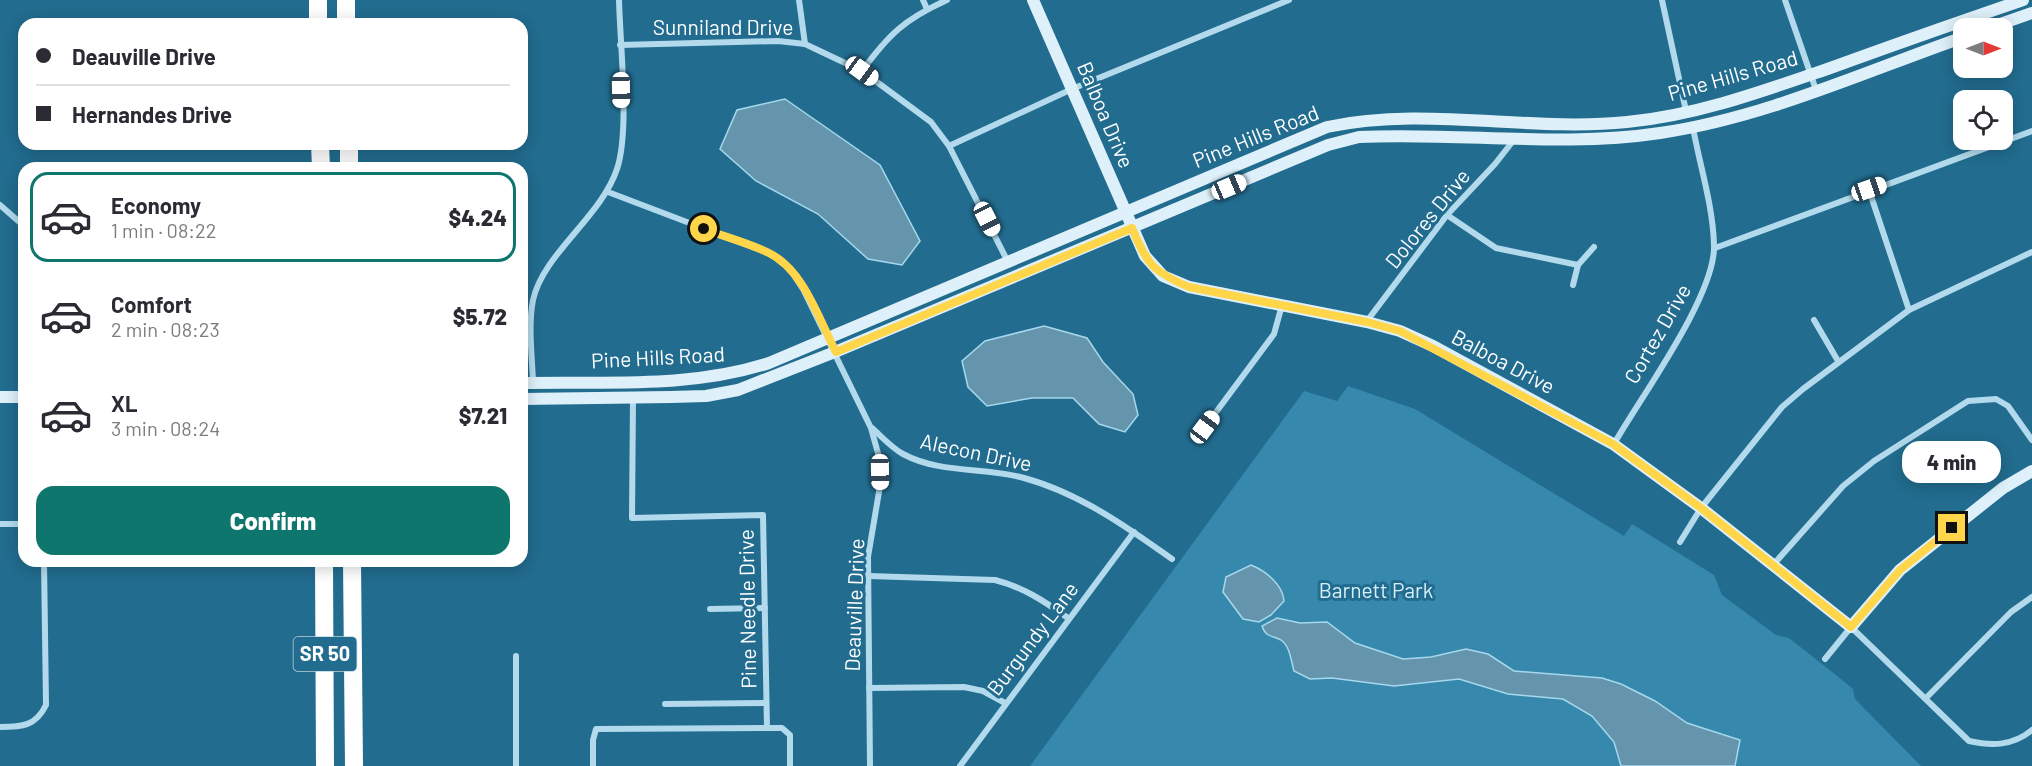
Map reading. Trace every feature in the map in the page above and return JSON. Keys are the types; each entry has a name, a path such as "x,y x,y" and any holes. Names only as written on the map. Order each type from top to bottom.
{"highway":[{"path":"318,0 318,18"},
{"path":"346,0 346,18"},
{"name":"SR 50","path":"324,567 325,766"},
{"name":"SR 50","path":"352,567 354,766"},
{"path":"325,652 334,666 334,694 338,722 344,727 353,727"},
{"path":"325,736 338,736 343,740 347,766"}],"main road":[{"name":"Balboa Drive","path":"1033,0 1145,256 1163,276 1189,287 1367,322 1400,331 1433,346 1613,444 1701,508 1851,627"},
{"name":"Pine Hills Road","path":"528,383 706,379 759,367 1327,127 1358,121 1627,122 1738,100 2022,0"},
{"path":"2013,20 2032,13"},
{"name":"Pine Hills Road","path":"528,399 706,396 738,390 836,352 1328,145 1359,137 1627,137 1693,128 1731,119 1953,42"},
{"path":"0,397 18,397"},
{"path":"1851,627 1900,570 2003,488 2032,471"}],"street":[{"path":"528,371 536,293 543,276 608,192 617,168 622,141 619,0"},
{"path":"799,0 805,44"},
{"path":"923,0 927,9"},
{"path":"862,71 885,39 927,9 947,0"},
{"path":"949,146 1072,89 1289,0"},
{"path":"1662,0 1686,111"},
{"path":"1785,0 1816,90"},
{"name":"Sunniland Drive","path":"620,45 778,41 805,44 862,71 931,122 949,146 1008,262"},
{"name":"Cortez Drive","path":"1613,444 1694,311 1706,283 1715,248 1693,128"},
{"path":"1715,248 1869,189 2032,131"},
{"name":"Dolores Drive","path":"1367,322 1447,215 1516,138"},
{"path":"1869,189 1909,310"},
{"name":"Deauville Drive","path":"608,192 771,254 790,269 804,289 871,428 879,457 880,486 868,557 870,766"},
{"path":"0,205 18,221"},
{"path":"1447,215 1496,248 1578,265"},
{"path":"1573,285 1578,265 1594,247"},
{"path":"1680,542 1701,508 1782,407 1838,361 1909,310 2032,252"},
{"path":"1205,427 1274,334 1282,304"},
{"path":"1814,320 1838,361"},
{"name":"Pine Needle Drive","path":"633,398 632,518 764,515 767,728"},
{"path":"1773,565 1843,486 1874,461 1968,401 1996,399 2008,406 2032,440"},
{"name":"Alecon Drive","path":"871,428 902,454 926,464 1025,478 1087,504 1134,532 1172,560"},
{"path":"0,524 18,524"},
{"name":"Burgundy Lane","path":"960,766 1134,532"},
{"path":"0,727 20,727 40,717 46,705 44,567"},
{"path":"868,576 995,580 1013,584 1035,595 1068,618"},
{"path":"1927,698 2011,612 2032,597"},
{"path":"710,609 765,608"},
{"path":"1825,659 1851,627"},
{"name":"Balboa Drive","path":"1851,627 1969,741 1987,745 2009,743 2032,730"},
{"path":"516,656 516,766"},
{"path":"868,688 964,687 983,691 1005,703"},
{"path":"665,704 766,703"},
{"path":"593,766 593,740 596,729 767,728 782,728 790,735 790,766"}],"green space":[{"name":"Barnett Park","path":"1348,386 1415,409 1624,536 1632,524 1714,575 1722,595 1776,635 1789,638 1853,689 1855,699 1921,766 1030,766 1304,391 1337,401"}],"shaded area":[{"path":"785,99 880,165 920,241 902,265 868,259 818,214 756,181 720,149 737,110"},
{"path":"1044,326 1087,338 1103,362 1133,394 1138,415 1125,432 1099,424 1073,398 1032,398 987,406 968,387 962,361 985,341"},
{"path":"1251,565 1273,579 1281,589 1284,601 1271,615 1259,622 1243,619 1223,592 1226,577"},
{"path":"1277,618 1300,623 1327,622 1355,643 1403,659 1431,657 1466,649 1488,654 1514,671 1602,678 1621,684 1655,701 1687,723 1740,740 1735,766 1621,766 1614,742 1592,716 1563,699 1508,694 1459,679 1394,686 1332,678 1310,679 1294,671 1284,643 1264,630 1262,626"}],"route":[{"path":"704,229 771,254 790,269 804,289 836,352 1132,228 1145,256 1153,268 1163,276 1189,287 1282,304 1400,331 1433,346 1613,444 1701,508 1851,627 1900,570 1952,528"}]}
